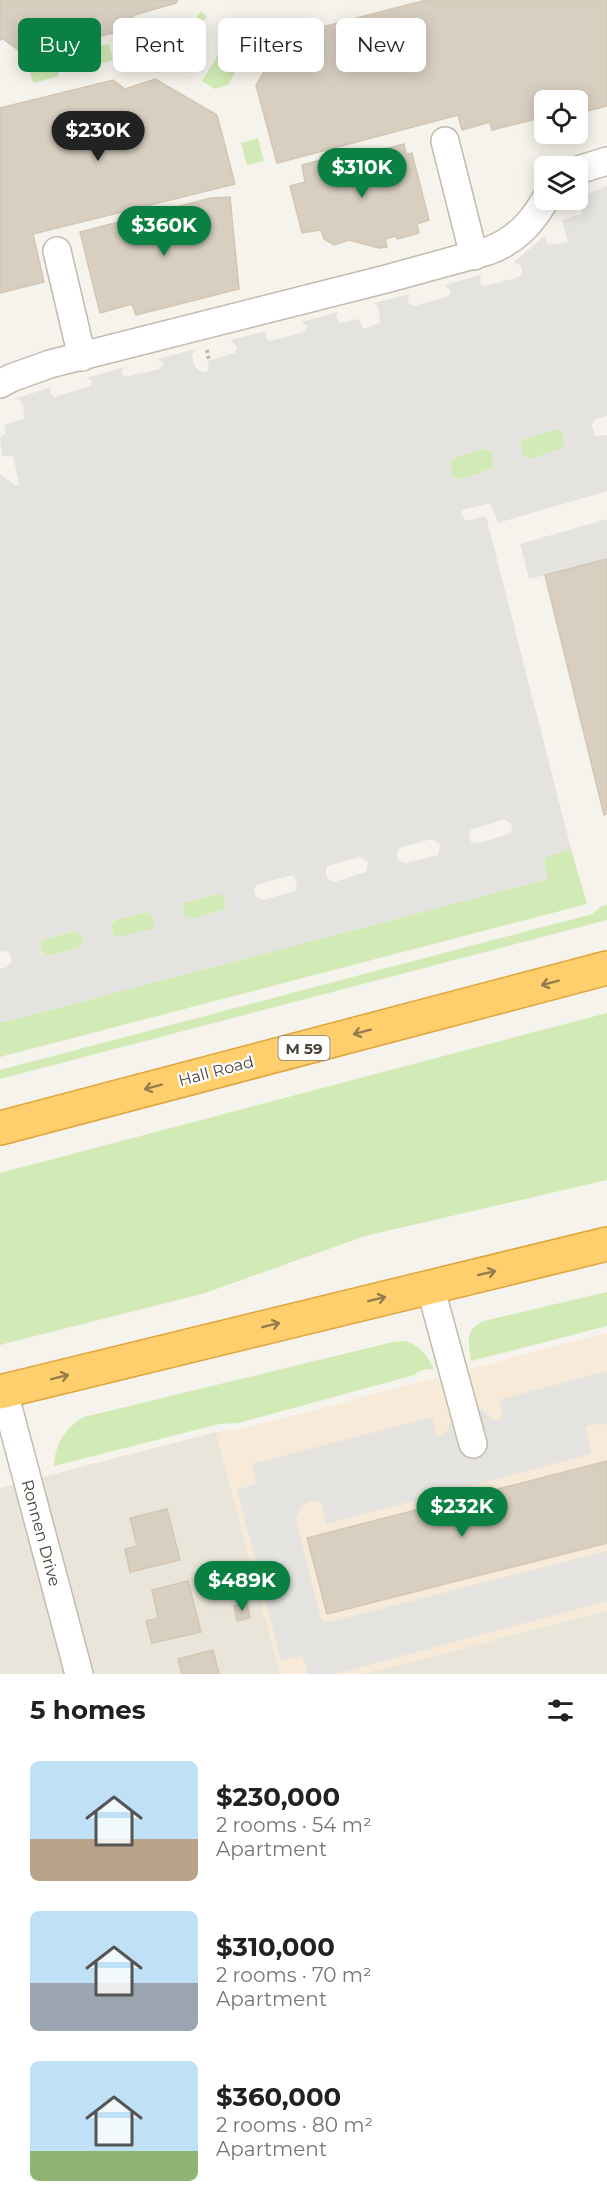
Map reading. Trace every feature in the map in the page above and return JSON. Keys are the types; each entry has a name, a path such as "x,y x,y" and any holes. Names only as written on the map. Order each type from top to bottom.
{"highway":[{"name":"Hall Road","path":"0,1128 607,968"},
{"path":"2,1392 607,1244"}],"street":[{"path":"445,141 474,256"},
{"path":"588,167 607,161"},
{"path":"0,384 28,371 474,256 500,247 518,234 538,210"},
{"path":"57,251 82,357"},
{"path":"430,1286 473,1444"},
{"name":"Ronnen Drive","path":"2,1392 79,1674"}],"shaded area":[{"path":"607,186 607,416 595,419 592,425 595,436 607,435 607,491 498,523 490,503 461,512 465,521 486,516 571,849 545,858 544,864 548,879 0,1023 0,969 12,962 9,952 0,951 0,474 16,486 19,484 13,456 2,456 0,437 6,434 4,425 24,419 23,404 18,399 14,399 52,387 50,393 54,397 91,386 92,381 86,378 125,367 121,371 125,377 160,369 164,363 157,359 196,349 192,355 194,365 199,371 206,372 209,368 207,361 235,353 237,347 231,340 266,331 265,337 269,341 304,332 307,326 301,322 339,312 336,316 339,323 359,319 363,329 380,323 378,306 374,303 409,294 408,303 414,306 449,296 451,291 445,285 481,275 480,284 485,286 519,277 522,272 521,266 514,262 545,236 548,245 568,242 562,220 582,214 582,210 588,210 588,194","holes":["558,429 563,432 564,447 530,459 524,457 520,445 522,439","484,448 492,452 493,468 459,480 453,478 451,459","506,820 511,824 512,831 509,834 478,843 471,842 469,835 471,830","432,839 440,844 438,855 406,863 399,861 397,855 399,848","360,857 368,862 366,872 334,882 328,879 327,866","289,876 293,876 297,881 295,891 263,900 257,898 254,891 256,885","217,894 221,895 227,904 224,910 192,919 185,917 182,909 184,903","146,912 154,918 155,922 152,929 120,937 114,936 111,928 113,921","74,931 83,936 84,941 81,947 49,956 42,954 40,946 42,940"]},
{"path":"607,519 607,559 529,579 520,544"},
{"path":"607,1333 607,1611 362,1674 280,1674 216,1432 238,1430"},
{"path":"607,1371 607,1425 599,1423 586,1428 591,1454 326,1524 321,1503 314,1500 301,1506 296,1521 321,1618 324,1622 607,1551 607,1601 335,1674 308,1674 302,1656 281,1660 237,1490 256,1484 252,1464 432,1417 436,1435 439,1437 447,1431 451,1418 482,1410 494,1421 499,1421 503,1416 499,1400"},
{"path":"216,1432 280,1674 0,1674 0,1488"},
{"path":"607,1611 607,1674 362,1674"}],"green space":[{"path":"200,12 207,16 206,18 196,18"},
{"path":"109,44 113,60 101,63 101,46"},
{"path":"218,55 218,72 236,72 228,85 215,89 202,81"},
{"path":"30,72 58,72 59,76 33,83"},
{"path":"258,138 264,161 247,165 241,143"},
{"path":"558,429 563,432 565,447 530,459 524,457 520,445 522,439"},
{"path":"484,448 492,452 494,468 459,480 453,478 451,459"},
{"path":"571,849 587,904 0,1057 0,1023 547,879 545,857"},
{"path":"221,894 227,904 224,910 192,919 185,917 182,909 184,903"},
{"path":"607,905 607,920 0,1079 0,1070 592,914"},
{"path":"146,912 154,918 155,924 152,929 120,937 114,936 111,928 113,921"},
{"path":"74,931 83,936 81,947 49,956 43,954 40,946 42,940"},
{"path":"607,1013 607,1180 365,1236 205,1293 0,1345 0,1173"},
{"path":"607,1292 607,1326 471,1361 469,1337 478,1324"},
{"path":"404,1341 422,1351 434,1369 423,1370 414,1375 238,1423 219,1424 54,1466 56,1451 62,1437 71,1426 84,1417"}],"building":[{"path":"0,0 178,0 176,3 134,15 132,18 113,18 113,33 101,36 101,18 18,18 18,50 3,39 0,40"},
{"path":"426,0 607,0 607,106 588,111 588,90 534,90 534,120 492,130 490,122 462,130 458,115 277,163 256,85 264,72 324,72 324,27 336,24 336,72 426,72 426,18 357,18"},
{"path":"155,79 217,115 235,184 33,234 44,282 0,293 0,108 113,80 125,89"},
{"path":"404,144 406,154 412,153 429,220 417,224 419,233 397,239 396,236 385,239 387,247 379,248 349,240 334,245 324,239 321,230 302,233 290,186 305,182 302,165 337,156 340,168 365,158 366,162 374,160 373,152"},
{"path":"230,197 239,289 136,315 132,304 100,313 80,232 211,198"},
{"path":"607,559 607,814 604,815 545,575"},
{"path":"607,1461 607,1543 327,1614 307,1538"},
{"path":"167,1509 180,1560 130,1572 125,1549 137,1546 130,1518"},
{"path":"188,1581 201,1632 152,1643 146,1621 158,1618 152,1590"},
{"path":"247,1603 250,1618 237,1621 234,1606"},
{"path":"213,1650 219,1674 182,1674 178,1659"}]}
